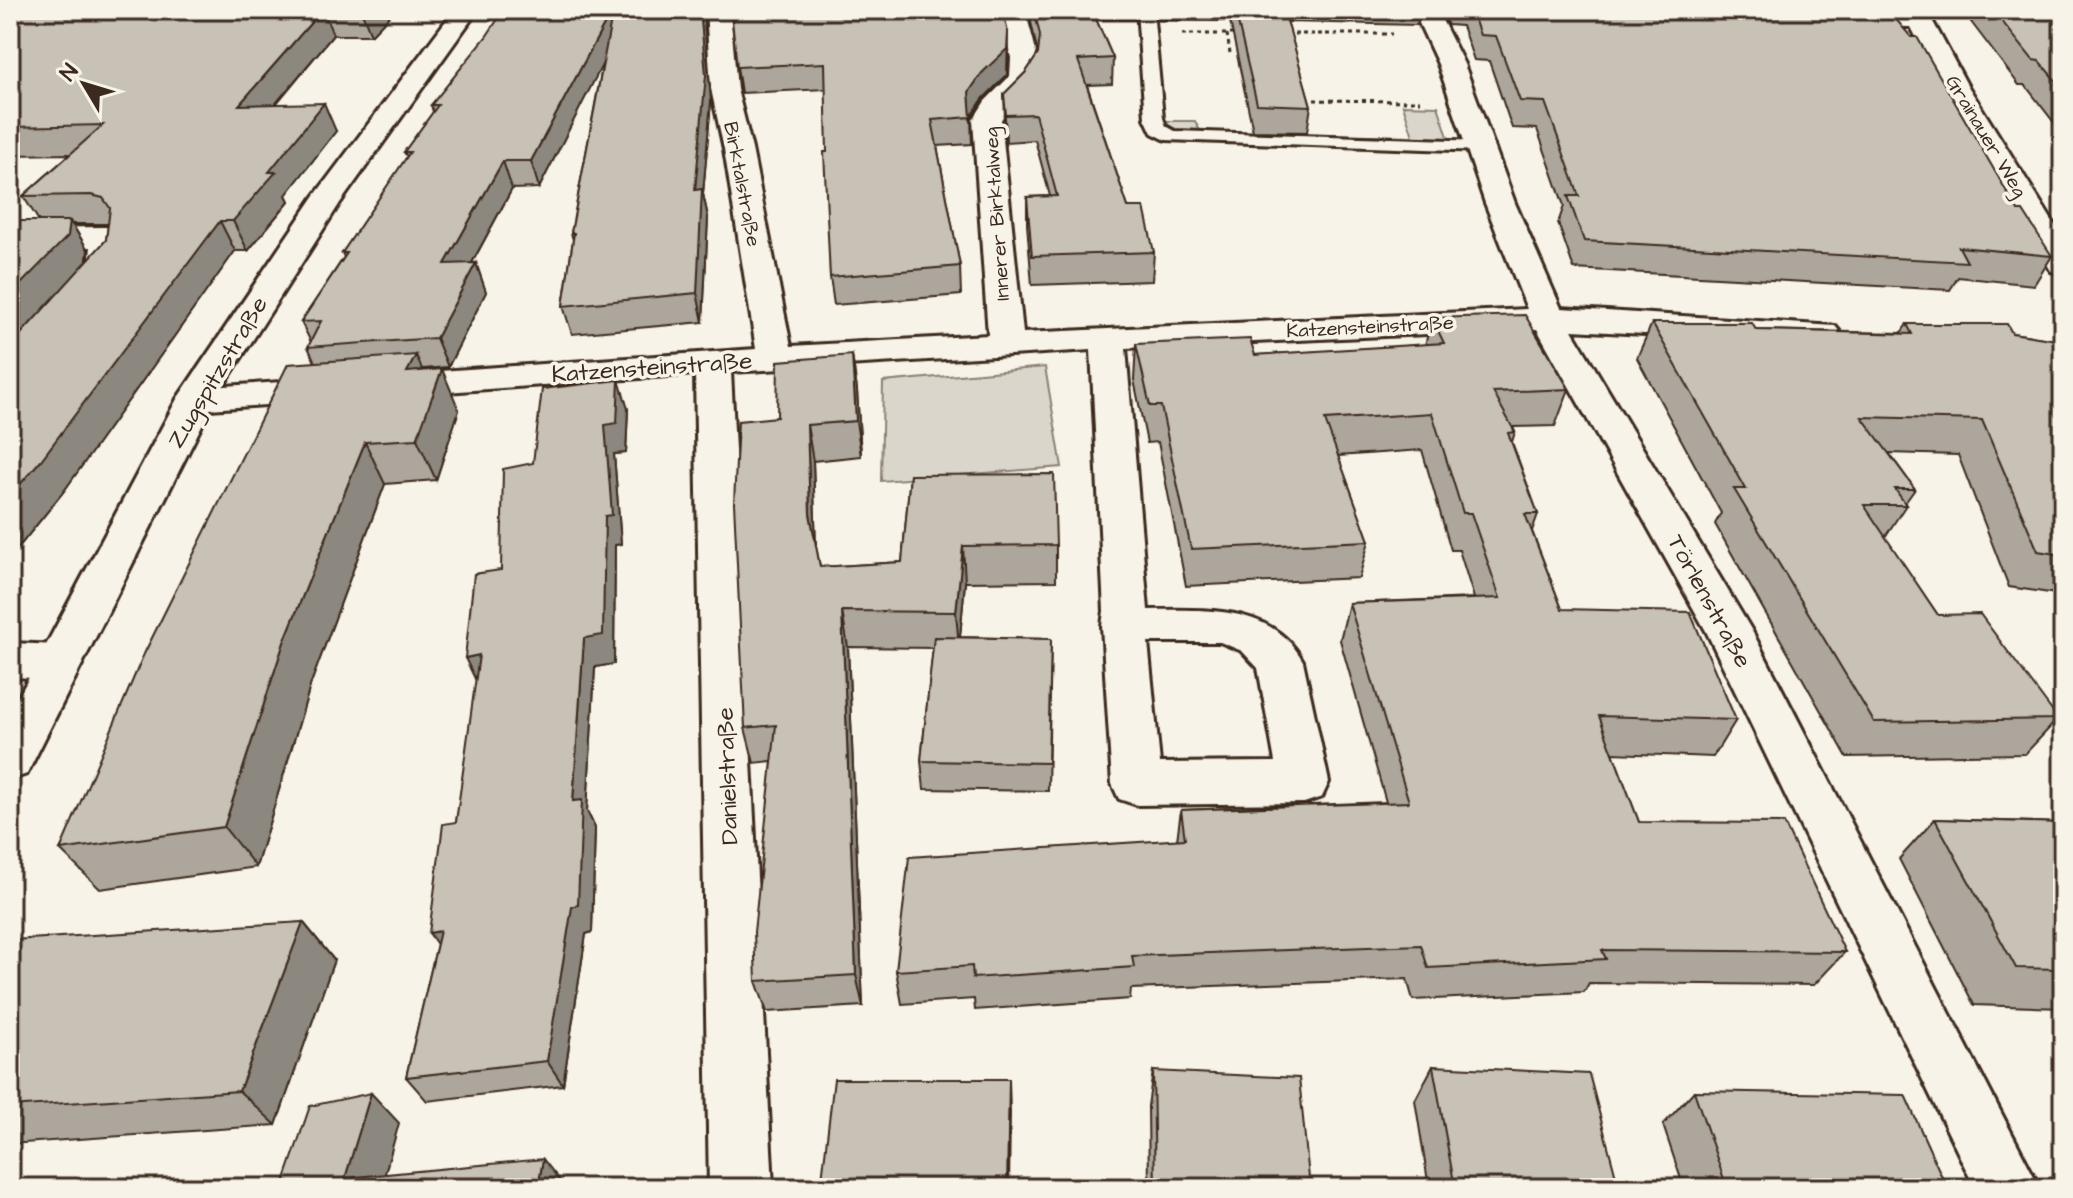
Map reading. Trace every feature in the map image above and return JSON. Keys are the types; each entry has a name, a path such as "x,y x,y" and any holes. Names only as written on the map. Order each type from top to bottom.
{"street":[{"name":"Zugspitzstraße","path":"10,760 196,399 341,179 466,10"},
{"name":"Birktalstraße","path":"718,10 724,89 738,149 775,358"},
{"name":"Innerer Birktalweg","path":"1006,344 987,120 994,105 1021,85 1026,72 1015,19 1027,10"},
{"path":"1819,19 1914,15"},
{"name":"Grainauer Weg","path":"1914,15 2063,264"},
{"name":"Törlenstraße","path":"1431,22 1548,318 1729,631 2008,1188"},
{"path":"10,238 108,237 105,269 10,374"},
{"name":"Katzensteinstraße","path":"196,399 1006,344 1548,318 1862,335"},
{"path":"1108,338 1126,611 1124,626 1137,784 1304,782 1280,661 1258,639 1223,626 1124,626"},
{"name":"Danielstraße","path":"713,364 741,1188"},
{"path":"10,660 60,662"}],"lane":[{"path":"1145,10 1154,118 1158,129 1172,136 1482,146"},
{"path":"1966,10 2063,15"}],"path":[{"path":"1277,34 1431,22"},
{"path":"1227,34 1230,53"},
{"path":"1146,35 1240,34"},
{"path":"1298,100 1465,102"}],"shaded area":[{"path":"1403,105 1438,106 1450,143 1180,135 1163,121 1195,121 1200,131 1413,136"},
{"path":"1045,367 1062,467 881,481 883,382"}],"building":[{"path":"24,10 322,10 239,105 324,103 269,172 276,172 233,221 220,221 41,460 10,496 10,346 106,240 110,208 103,198 91,195 23,196 103,125 10,127 10,18"},
{"path":"504,10 612,10 531,161 503,161 445,264 476,263 436,338 308,347 321,321 301,322 347,253 342,253 410,152 404,152 438,105 431,105"},
{"path":"613,10 700,10 706,75 695,190 702,189 697,293 563,306 574,233 571,233"},
{"path":"731,10 1003,10 1008,33 1007,49 982,73 969,92 971,117 932,120 960,266 830,277 824,152 827,152 825,63 737,67"},
{"path":"1034,10 1092,10 1113,58 1078,60 1128,207 1144,207 1154,252 1032,256 1027,197 1057,196 1035,114 1006,115 1004,94 1026,72 1038,54 1040,35"},
{"path":"1235,10 1284,10 1311,106 1257,104"},
{"path":"1471,10 1888,10 1911,37 1917,37 2018,211 2023,211 2052,256 1959,247 1967,262 1584,241 1568,196 1579,196 1545,102 1520,101 1496,36 1480,35"},
{"path":"1993,10 2063,10 2063,89 2039,61 2033,60"},
{"path":"10,221 70,221 68,236 10,295"},
{"path":"1525,315 1569,389 1493,392 1515,432 1508,433 1538,514 1525,514 1562,609 1690,612 1736,720 1599,716 1639,822 1784,823 1845,952 1602,950 1606,959 1428,968 1421,945 1132,956 1134,967 973,978 972,966 896,971 909,857 1185,839 1181,810 1409,802 1349,603 1500,598 1471,513 1463,513 1432,413 1325,420 1369,541 1191,549 1161,406 1150,406 1136,344 1250,339 1255,355 1444,343 1432,318"},
{"path":"1652,323 1752,323 1756,330 1912,334 1907,324 2007,324 2012,333 2063,341 2063,555 2038,551 1982,420 1862,417 1915,489 1895,489 1906,505 1864,505 1938,615 1980,614 2058,719 1874,722 1734,489 1746,489"},
{"path":"416,355 407,372 442,369 417,439 365,442 284,642 224,827 60,850 143,656 288,364"},
{"path":"852,355 856,421 807,425 810,514 820,567 902,562 910,475 1054,474 1056,545 963,546 956,612 842,611 856,975 756,981 754,932 776,725 745,728 734,503 738,421 777,417 778,361"},
{"path":"619,380 617,423 605,425 612,515 605,516 603,635 584,638 573,801 582,800 578,905 572,907 547,1061 406,1077 440,931 429,933 443,824 456,822 479,655 465,658 474,574 501,570 503,469 533,463 542,389"},
{"path":"934,637 1051,639 1048,763 921,761"},
{"path":"1935,819 2063,823 2063,969 2016,968"},
{"path":"303,922 239,1091 10,1107 10,946 13,940"},
{"path":"1433,1066 1589,1074 1619,1188 1455,1188"},
{"path":"1153,1071 1299,1078 1310,1188 1155,1188"},
{"path":"834,1079 1009,1079 1007,1188 821,1188"},
{"path":"1694,1091 1905,1095 1947,1188 1727,1188"},
{"path":"371,1093 345,1178 543,1159 538,1188 282,1188 310,1106"}]}
